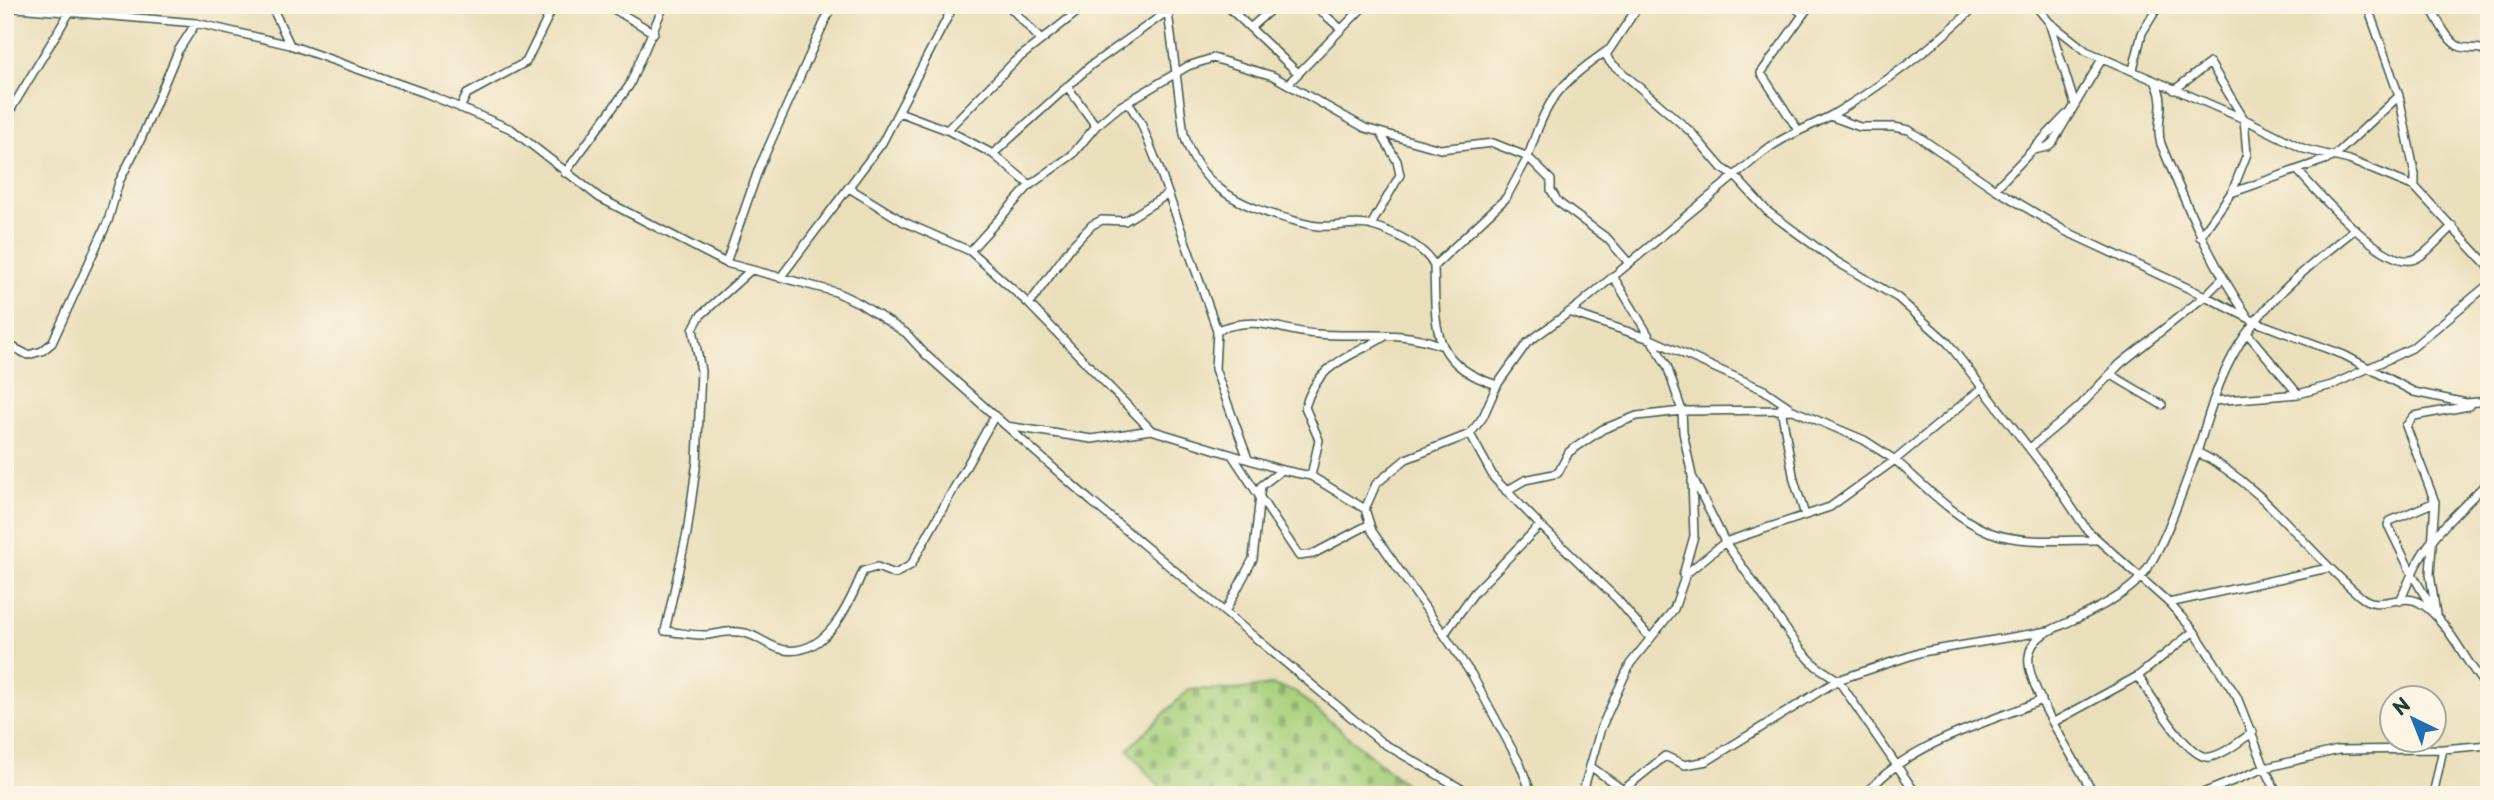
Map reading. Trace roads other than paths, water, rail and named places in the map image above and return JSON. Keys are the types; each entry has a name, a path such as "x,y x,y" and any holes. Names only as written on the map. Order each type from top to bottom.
{"street":[{"path":"271,5 290,45"},
{"path":"460,108 467,94 526,62 554,5"},
{"path":"607,5 654,33"},
{"path":"565,173 629,86 664,5"},
{"path":"780,278 849,188 899,112 954,5"},
{"path":"1008,5 1040,38"},
{"path":"947,130 994,80 1040,38 1086,5"},
{"path":"1226,5 1298,74"},
{"path":"1250,28 1276,5"},
{"path":"1314,5 1341,29"},
{"path":"1288,84 1365,5"},
{"path":"1640,5 1606,55 1610,62 1667,109 1767,211 1798,235 1890,293 1919,315 1948,343 2096,540 2169,603 2194,631 2229,684 2253,732 2265,768 2278,795"},
{"path":"1792,5 1803,14"},
{"path":"1798,131 1761,73 1810,5"},
{"path":"1532,795 1492,708 1445,633 1368,525 1365,509 1376,484 1395,466 1432,447 1470,434 1483,416 1497,385 1527,343 1569,312 1773,144 1830,116 1899,71 1977,5"},
{"path":"2035,5 2049,22 2077,46 2102,59 2244,118 2304,149 2377,170 2415,187 2487,264"},
{"path":"2133,71 2142,33 2159,5"},
{"path":"2367,5 2399,96 2415,187"},
{"path":"2429,5 2453,41 2461,47 2484,50 2489,54"},
{"path":"5,7 68,15 196,23 290,45 511,129 533,144 565,173 624,212 726,263 836,292 906,333 994,417 1381,742 1472,795"},
{"path":"726,263 759,168 829,7"},
{"path":"993,154 1101,57 1168,8 1188,150 1195,164 1220,191 1254,209 1308,225 1371,225 1420,250 1434,266 1436,328 1440,345"},
{"path":"5,119 68,15"},
{"path":"2049,22 2073,107"},
{"path":"5,343 28,355 42,351 52,344 108,221 118,182 141,139 178,51 196,23"},
{"path":"1434,266 1506,198 1528,158 1550,99 1573,75 1611,48"},
{"path":"970,251 1030,184 1072,155 1096,126 1128,102 1177,73 1202,60 1213,58 1244,66 1288,84 1353,123 1381,133 1440,149 1493,143 1528,158 1551,180 1551,190 1558,202 1608,239 1628,262"},
{"path":"1995,189 2034,150 2047,147 2053,142 2102,59"},
{"path":"2174,90 2210,63 2244,118 2247,154 2231,193 2200,237"},
{"path":"2156,83 2163,100 2159,138 2200,237 2222,279 2252,320"},
{"path":"1067,86 1096,126"},
{"path":"2231,193 2333,157 2399,96"},
{"path":"1128,102 1141,123 1217,330 1215,369 1248,459"},
{"path":"899,112 947,130 993,154 1030,184"},
{"path":"1830,116 1860,127 1909,130 1995,189 2098,248 2252,320 2333,351 2424,395 2474,404"},
{"path":"1371,225 1400,175 1397,161 1381,133"},
{"path":"2297,170 2332,210 2377,246 2401,259 2411,260 2453,226"},
{"path":"849,188 904,222 970,251 1029,304 1151,430"},
{"path":"1029,304 1071,247 1092,225 1102,219 1125,221 1168,194"},
{"path":"2093,794 2032,681 2029,656 2033,643 2048,631 2094,610 2140,579 2169,522 2229,362 2252,320 2297,275 2355,229"},
{"path":"751,270 695,323 701,371 697,461 687,533 664,631 708,635 726,630 749,634 785,650 807,647 832,629 856,591 863,571 877,567 895,574 911,565 994,417"},
{"path":"1583,795 1590,765 1617,690 1630,664 1674,609 1694,536 1692,476 1683,432 1682,411 1671,377 1653,340 1639,323 1613,276"},
{"path":"2029,448 2079,407 2109,374 2222,279"},
{"path":"2213,401 2298,394 2323,388 2412,348 2489,284"},
{"path":"1569,312 1653,340 1764,390 1793,410 1864,440 1895,460 1951,507 1992,533 2056,540 2096,540"},
{"path":"1217,330 1249,321 1314,334 1411,335 1440,345 1464,370 1497,385"},
{"path":"1311,476 1319,440 1305,407 1317,380 1333,363 1390,333"},
{"path":"2247,333 2298,394"},
{"path":"2109,374 2162,405"},
{"path":"1681,581 1704,556 1725,542 1836,503 1895,460 1982,388"},
{"path":"2436,615 2430,574 2435,534 2435,502 2407,432 2407,422 2414,415 2489,401"},
{"path":"1506,491 1525,481 1558,473 1569,452 1616,423 1637,416 1682,411 1781,408 1793,410"},
{"path":"1781,408 1794,480 1805,515"},
{"path":"1005,426 1092,439 1151,430 1282,470 1311,476 1365,509"},
{"path":"1470,434 1483,461 1506,491 1617,599 1650,638"},
{"path":"2197,452 2247,482 2328,568 2370,603 2419,602 2436,615"},
{"path":"1231,453 1294,551 1303,557 1368,525"},
{"path":"1225,612 1253,559 1261,486 1282,470"},
{"path":"1692,476 1725,542 1800,649 1816,666 1838,680 1917,795"},
{"path":"2400,601 2435,534 2489,480"},
{"path":"2435,502 2390,520 2388,525 2436,615 2489,690"},
{"path":"1445,633 1474,593 1540,524"},
{"path":"2169,603 2328,568"},
{"path":"1590,765 1626,792 1665,755 1685,765 1707,761 1838,680 1922,652 2048,631"},
{"path":"2054,722 2138,676 2194,631"},
{"path":"2138,676 2179,736 2200,756 2210,757 2253,732"},
{"path":"1865,795 1898,764 1913,754 2042,701"},
{"path":"2448,749 2489,745"},
{"path":"2198,795 2265,768 2338,750 2378,750"},
{"path":"2433,795 2442,754"}]}
